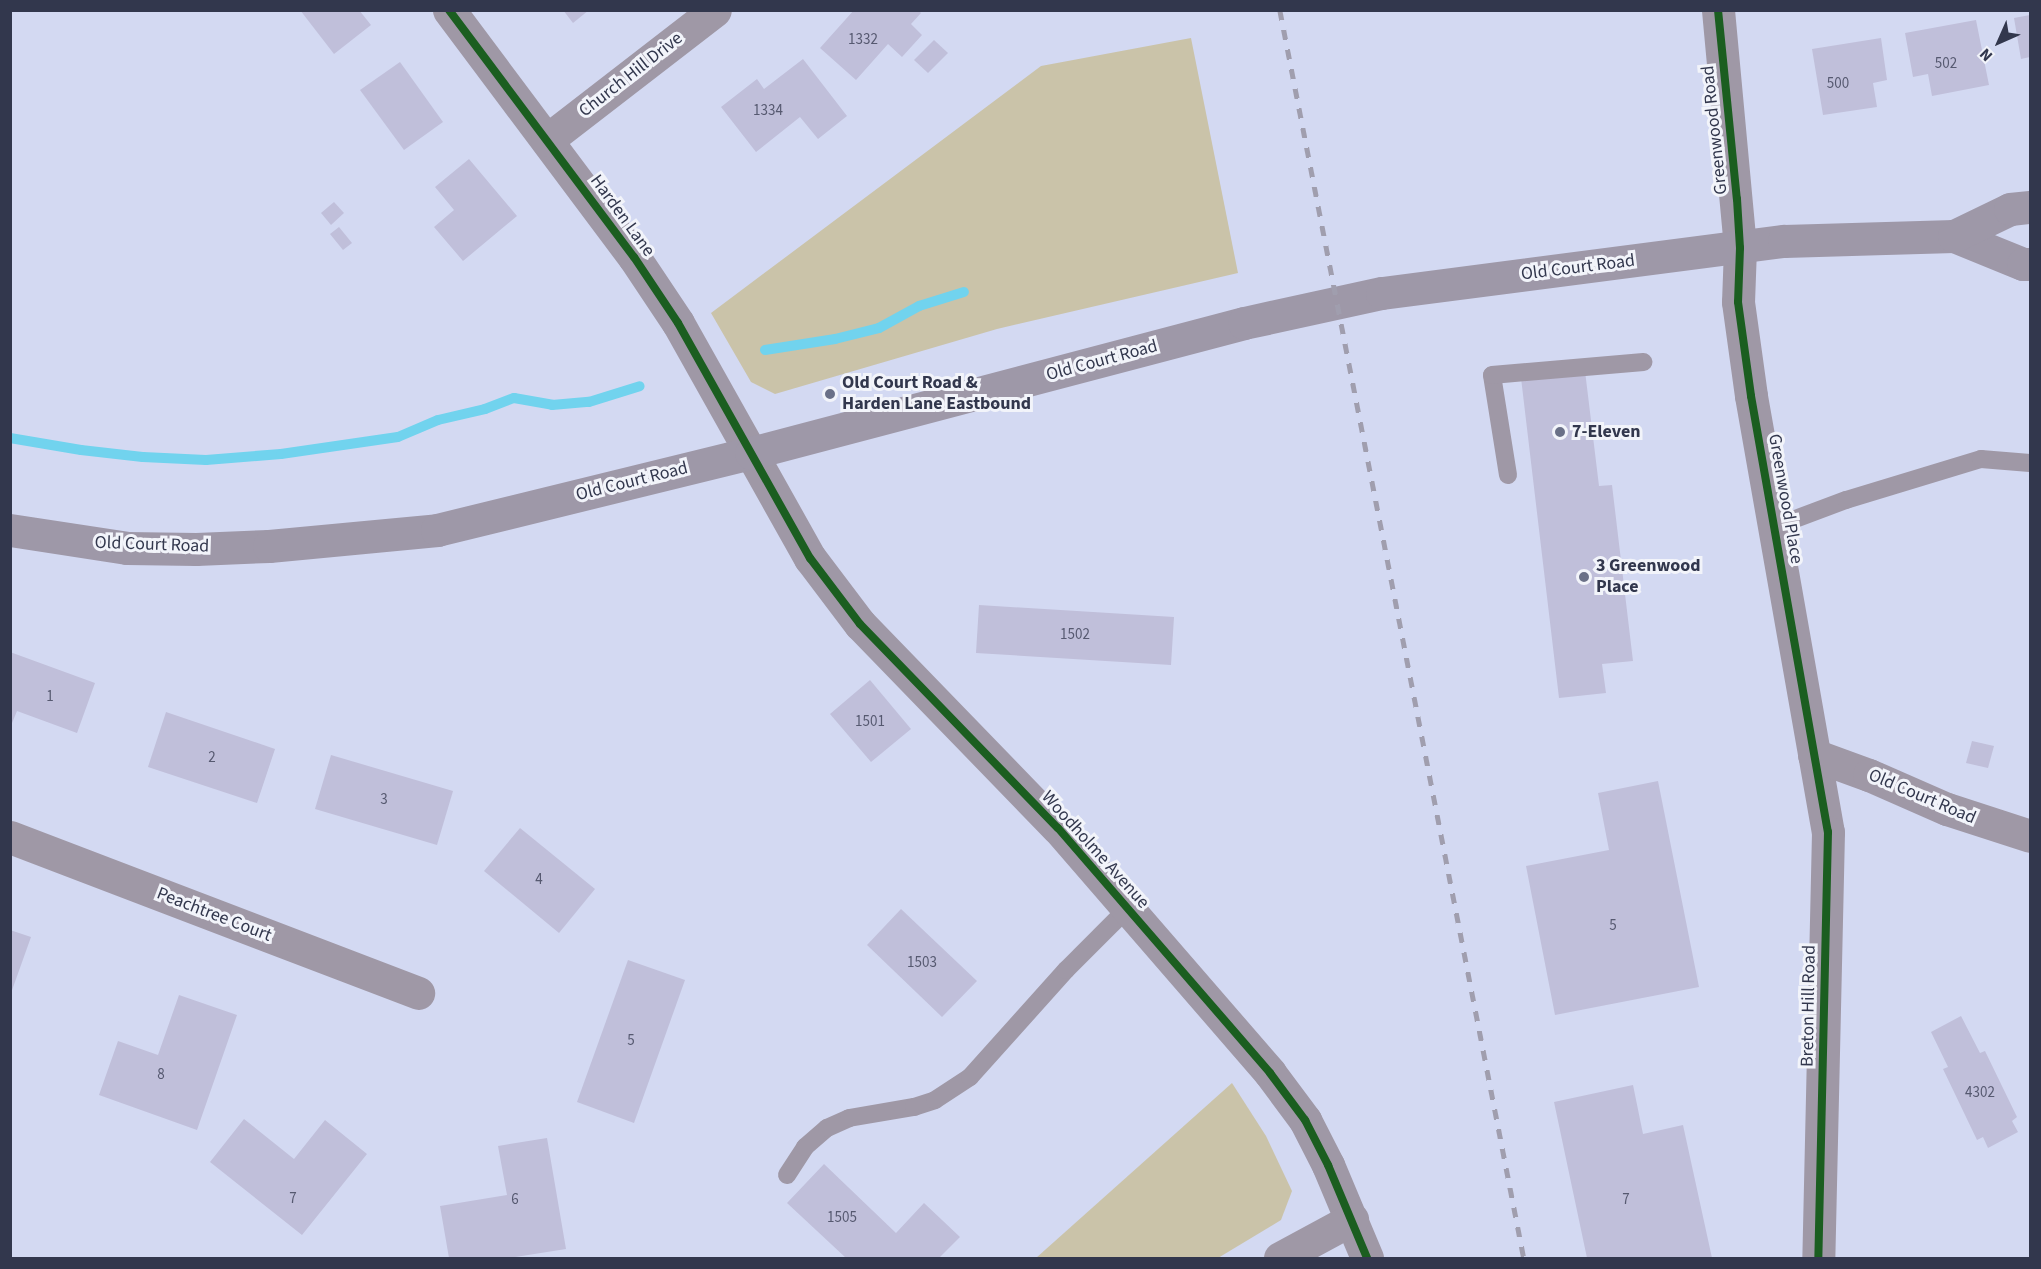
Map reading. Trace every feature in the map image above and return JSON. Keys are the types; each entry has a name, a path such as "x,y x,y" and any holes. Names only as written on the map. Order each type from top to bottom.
{"main road":[{"name":"Old Court Road","path":"1954,236 2010,208 2031,207"},
{"name":"Old Court Road","path":"10,530 127,548 185,549 269,546 437,530 751,453 1244,323 1382,293 1784,242 1954,236 2023,264 2031,264"}],"street":[{"name":"Harden Lane","path":"449,10 634,257 678,323 751,453"},
{"name":"Church Hill Drive","path":"547,140 715,10"},
{"name":"Greenwood Road","path":"1718,10 1740,248"},
{"name":"Greenwood Place","path":"1740,248 1738,302 1814,755"},
{"name":"Woodholme Avenue","path":"751,453 810,558 860,624 1058,828 1270,1073 1298,1111 1328,1166 1367,1258"},
{"name":"Old Court Road","path":"1814,755 1869,775 1947,809 2031,836"},
{"name":"Breton Hill Road","path":"1814,755 1828,832 1818,1258"},
{"name":"Peachtree Court","path":"10,837 418,993"},
{"path":"1280,1258 1352,1219"}],"lane":[{"path":"1508,475 1492,375 1643,362"},
{"path":"1774,527 1846,500 1982,459 2031,463"},
{"path":"787,1175 806,1147 827,1128 849,1118 914,1107 935,1100 970,1077 1059,978 1127,909"}],"shaded area":[{"path":"1191,38 1238,273 997,329 775,394 751,382 711,313 1041,66"},
{"path":"1232,1083 1266,1136 1292,1191 1281,1220 1218,1258 1036,1258"}],"building":[{"path":"300,10 359,10 371,25 334,54"},
{"path":"563,10 589,10 573,23"},
{"path":"854,10 918,10 921,13 911,24 922,35 902,57 888,44 856,80 820,48"},
{"path":"2030,15 2030,57 2021,59 2014,18"},
{"path":"1976,20 1989,85 1932,96 1928,74 1913,77 1905,33"},
{"path":"1881,38 1887,80 1873,83 1877,107 1823,115 1812,49"},
{"path":"934,40 948,53 928,73 914,60"},
{"path":"803,59 847,116 818,139 800,117 756,152 721,107 757,79 764,89"},
{"path":"400,62 443,122 404,150 360,90"},
{"path":"469,159 517,216 463,261 434,227 454,210 435,187"},
{"path":"334,202 344,213 331,225 321,213"},
{"path":"339,227 352,243 343,250 330,234"},
{"name":"3 Greenwood Place","path":"1585,371 1599,486 1612,485 1633,661 1602,664 1606,693 1559,698 1521,378"},
{"path":"979,605 1174,617 1171,665 976,653"},
{"path":"10,652 95,683 77,733 17,711 10,728"},
{"path":"870,680 911,729 871,762 830,714"},
{"path":"166,712 275,749 257,803 148,767"},
{"path":"1972,741 1994,746 1988,768 1966,763"},
{"path":"331,755 453,791 437,845 315,809"},
{"path":"1658,781 1699,987 1555,1015 1526,866 1609,850 1598,793"},
{"path":"520,828 595,889 559,933 484,871"},
{"path":"901,909 977,981 942,1017 867,945"},
{"path":"10,930 31,937 11,993 10,993"},
{"path":"628,960 685,980 634,1123 577,1102"},
{"path":"179,995 237,1015 197,1130 99,1095 118,1041 158,1055"},
{"path":"1961,1016 1980,1053 1985,1051 2017,1117 2012,1121 2018,1132 1988,1148 1983,1137 1977,1140 1943,1069 1948,1067 1931,1032"},
{"path":"1633,1085 1643,1134 1683,1125 1712,1258 1587,1258 1554,1102"},
{"path":"244,1119 294,1159 325,1120 367,1154 302,1235 210,1162"},
{"path":"547,1138 566,1249 509,1258 449,1258 440,1206 507,1195 498,1146"},
{"path":"824,1164 896,1233 924,1203 960,1237 939,1258 846,1258 787,1203"}],"waterway":[{"path":"765,350 835,339 879,328 919,306 964,292"},
{"path":"10,438 81,450 143,457 206,460 281,454 398,437 438,420 485,409 514,398 552,405 589,402 640,386"}],"railway":[{"path":"1280,10 1524,1258"}],"cycle path":[{"path":"449,10 634,257 678,323 810,558 860,624 1058,828 1270,1073 1305,1120 1328,1165 1367,1258"},
{"path":"1718,10 1737,199 1740,248 1738,302 1751,396 1828,832 1818,1258"}],"place":[{"name":"Old Court Road & Harden Lane Eastbound","path":"830,394"},
{"name":"7-Eleven","path":"1560,432"},
{"name":"3 Greenwood Place","path":"1584,577"}]}
